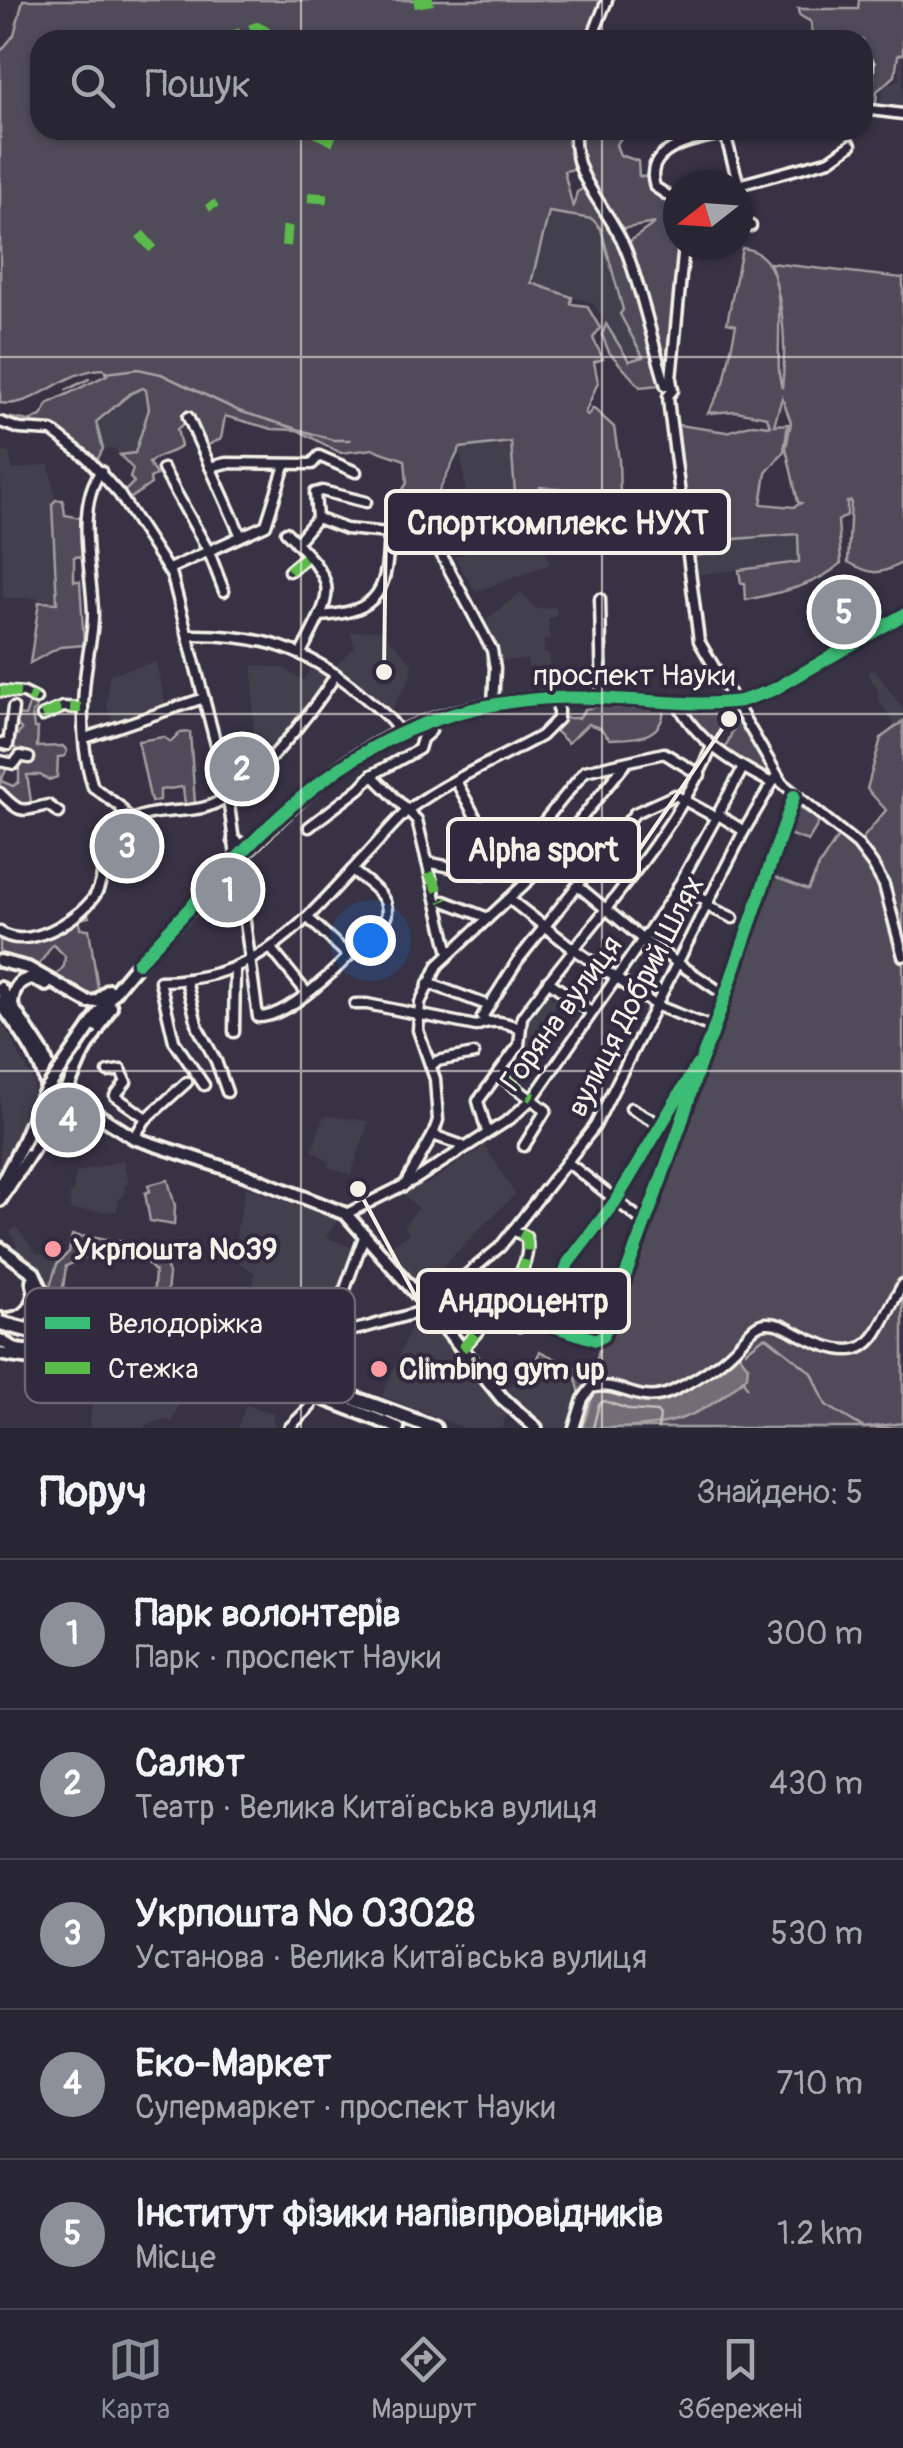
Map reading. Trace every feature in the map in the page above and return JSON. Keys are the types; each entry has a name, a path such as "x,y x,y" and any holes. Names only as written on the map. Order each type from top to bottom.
{"highway":[{"path":"0,1324 25,1330"},
{"path":"355,1399 434,1428"}],"main road":[{"name":"проспект Науки","path":"0,1188 44,1095 128,972 322,778 366,750 430,720 494,704 558,697 734,702 773,690 903,614"},
{"path":"234,840 241,846 251,846"},
{"path":"222,875 234,875 240,882"},
{"path":"0,961 28,968 88,1002 103,998 128,972"},
{"name":"проспект Науки","path":"0,1188 41,1126 56,1094 70,1083 138,964"},
{"path":"6,1004 17,985 32,978 82,1006 90,1014 91,1025"},
{"path":"0,988 56,1094 93,1111 134,1138 346,1214 502,1398 536,1428"},
{"path":"6,1004 93,1111"},
{"path":"0,1200 54,1116 56,1094 48,1063 37,1042"},
{"path":"0,1248 34,1273 40,1288"},
{"path":"0,1256 26,1273 33,1288"},
{"path":"0,1324 25,1314"},
{"path":"0,1340 25,1356"},
{"path":"18,1350 25,1351"},
{"path":"0,1354 25,1359"},
{"path":"329,1403 398,1428"}],"street":[{"path":"595,30 607,0"},
{"path":"873,110 903,114"},
{"path":"575,140 580,172 628,254 667,375"},
{"path":"663,195 654,186 651,171 656,158 672,148 702,140"},
{"path":"727,140 734,170"},
{"path":"753,181 830,160 851,145"},
{"path":"682,260 667,375 698,636 777,775 794,796 858,845 873,865 884,885 903,956"},
{"path":"188,417 241,536"},
{"path":"0,422 16,428 56,432 101,471 169,570 190,635 228,795 258,1017 274,1014 307,993 388,912 386,900 352,870"},
{"path":"210,467 226,463 314,464 318,456 356,472"},
{"path":"169,570 268,521 284,464"},
{"path":"163,469 209,552 224,591"},
{"path":"101,471 92,484 89,503 88,568 94,614 81,708 93,787 119,806 130,820"},
{"path":"296,543 317,518 314,498 318,492 366,502"},
{"path":"317,518 346,529 389,532 388,574 377,594 355,610 320,616"},
{"path":"286,532 328,582 320,616 301,652"},
{"path":"289,571 307,556"},
{"path":"442,556 492,650 494,704"},
{"path":"600,599 602,698"},
{"path":"190,635 234,636 301,652 336,674 392,721 399,732"},
{"path":"0,932 14,939 46,932 80,910 96,892 106,845 130,820 206,808 228,795 311,713 336,674"},
{"path":"0,691 24,693 36,699"},
{"path":"204,1085 174,1040 160,982 186,980 235,967 272,950 308,918 410,809 541,736 558,719 558,697"},
{"path":"85,738 204,698"},
{"path":"676,700 696,732 712,747 770,782"},
{"path":"0,744 8,745 13,708"},
{"path":"42,716 63,708 81,708"},
{"path":"309,827 372,775 419,748 431,731 430,720"},
{"path":"487,1132 478,1101 519,1045 522,1017 648,856 686,800 712,747"},
{"path":"535,870 542,824 587,770 664,753 700,775"},
{"path":"0,761 14,764 20,756 29,758"},
{"path":"404,1186 433,1135 438,1097 418,1030 418,1014 428,984 448,953 542,867 626,763"},
{"name":"Горяна вулиця","path":"346,1214 404,1186 510,1119 532,1098 678,886 742,768"},
{"path":"372,775 410,809 420,826 448,953"},
{"name":"вулиця Добрий Шлях","path":"428,1307 490,1256 514,1230 595,1126 744,831 777,775"},
{"path":"456,782 492,848"},
{"path":"0,793 16,809 33,811 48,805 60,813"},
{"path":"487,1021 482,1017 487,1004 638,811 673,796 744,831"},
{"path":"697,1065 695,1084 603,1336 596,1340 554,1326 550,1318 565,1268 615,1202 697,1065 714,1028 794,796"},
{"path":"427,862 483,874 490,864"},
{"path":"578,886 642,939 725,995"},
{"path":"678,886 733,918"},
{"path":"509,900 655,1005 714,1028"},
{"path":"444,901 488,918"},
{"path":"308,918 348,956"},
{"path":"272,950 307,993"},
{"path":"234,1032 235,967"},
{"path":"186,980 198,1028 227,1092"},
{"path":"548,981 591,1012"},
{"path":"428,984 487,1004"},
{"path":"355,1004 476,1026 487,1021 519,1028"},
{"path":"431,1066 474,1054"},
{"path":"108,1072 122,1070 126,1084 115,1096 146,1118"},
{"path":"504,1079 546,1110 524,1146"},
{"path":"134,1138 146,1118 186,1082"},
{"path":"630,1108 661,1126"},
{"path":"433,1135 461,1145"},
{"path":"567,1162 645,1223"},
{"path":"462,1349 503,1305 513,1288 529,1245 514,1230"},
{"path":"345,1288 365,1234"},
{"path":"574,1428 583,1399 594,1386 613,1387 638,1398 660,1396 685,1384 740,1345 755,1327 768,1323 842,1350 866,1346 882,1330 903,1284"},
{"path":"503,1305 519,1326"},
{"path":"355,1330 428,1307"},
{"path":"289,1428 311,1403"}],"shaded area":[{"path":"23,0 600,0 590,30 30,30 30,140 574,140 576,169 564,171 573,208 577,192 586,187 625,251 661,385 640,387 609,352 602,335 606,324 629,361 643,357 620,314 623,310 601,229 592,219 549,212 531,283 572,297 571,304 587,306 600,328 593,338 603,359 594,362 598,382 585,413 588,415 593,408 614,427 620,495 540,487 536,524 518,532 511,442 460,448 436,497 440,523 432,525 436,545 430,551 426,546 429,540 416,519 410,520 414,511 410,498 402,491 407,483 405,460 373,449 341,453 297,430 272,429 225,416 221,439 204,447 190,420 177,429 181,446 149,463 156,475 150,478 151,484 128,500 124,492 134,482 130,478 133,469 120,455 135,453 149,409 143,388 96,422 103,449 96,462 52,429 18,427 0,419 29,421 41,416 49,403 107,375 104,369 89,371 26,400 0,403 0,52 14,35"},
{"path":"859,0 903,0 903,54 898,55 895,76 877,91 876,105 873,105 873,30 812,30 811,22 799,15 798,9 858,9"},
{"path":"899,57 903,57 903,110 880,108 883,87 900,79"},
{"path":"581,140 620,140 616,145 620,155 638,161 639,176 650,177 655,193 663,198 663,260 679,260 671,373 664,374 626,244 655,223 621,229 584,172"},
{"path":"549,212 592,221 600,229 620,312 642,357 634,359 623,350 593,303 530,284"},
{"path":"753,252 771,268 776,286 770,263 903,278 903,562 875,572 848,562 851,501 847,502 847,515 838,521 841,563 821,578 796,588 746,600 739,570 799,562 798,534 723,540 720,553 692,556 678,425 727,432 753,424 770,426 767,417 736,411 708,413 724,383 736,325 727,323 740,260 753,260","holes":["777,286 784,340 782,388","782,398 791,422 786,448 801,503 794,507 761,504 766,473 784,451 788,424 774,425"]},
{"path":"143,388 149,409 134,453 120,455 114,449 104,449 96,463 66,438 75,419 96,422"},
{"path":"511,441 518,531 536,524 550,564 476,592 454,557 488,543 483,537 461,545 458,531 470,524 460,448"},
{"path":"9,452 13,470 49,464 56,500 52,504 56,604 35,598 3,598 0,453"},
{"path":"63,500 65,515 85,519 85,556 74,557 74,581 80,581 84,645 60,647 30,663 39,602 57,603 52,504"},
{"path":"799,533 799,562 695,575 692,556 720,553 723,540"},
{"path":"521,592 536,609 556,607 557,616 548,619 550,639 544,640 544,653 549,654 550,664 546,667 528,667 527,660 500,660 486,620"},
{"path":"381,630 412,663 410,679 389,714 333,669 355,647 350,632"},
{"path":"156,662 167,709 114,729 107,705 109,674"},
{"path":"253,665 283,668 303,680 313,666 332,677 316,703 269,755 253,741"},
{"path":"874,669 903,709 903,721 896,727 867,673"},
{"path":"30,702 35,702 32,713 34,728 38,728 37,747 63,746 67,751 65,756 58,757 57,777 49,780 27,775 32,808 17,807 0,789 0,764 6,770 1,781 13,786 19,782 19,768 29,754 12,747 22,730 14,721 16,715 25,716"},
{"path":"597,706 673,709 664,709 658,727 637,737 610,739 600,728 588,724 568,743 553,729 563,718 579,718 585,709"},
{"path":"685,709 731,709 714,742"},
{"path":"739,715 773,774 770,779 725,749"},
{"path":"903,721 903,954 885,885 858,844 886,810 867,789 881,738"},
{"path":"190,732 195,804 185,805 183,787 160,790 160,800 151,802 138,741 163,737 171,742 180,733"},
{"path":"797,806 820,821 808,841 788,834"},
{"path":"839,835 857,850 877,880 894,944 903,962 903,1428 580,1428 590,1388 580,1395 576,1378 535,1363 540,1351 593,1377 601,1340 770,875 808,890"},
{"path":"86,909 89,917 79,919 80,929 89,929 99,996 89,998 54,978 64,966 65,956 53,944 37,968 0,958 0,937 12,942 35,941"},
{"path":"546,994 559,1001 554,1008 565,1016 524,1076 511,1067 524,1047 525,1024"},
{"path":"0,1018 34,1082 30,1118 0,1171"},
{"path":"70,1100 103,1123 84,1150 50,1130"},
{"path":"323,1118 369,1121 351,1175 328,1167 329,1162 312,1150"},
{"path":"483,1143 515,1194 443,1266 453,1279 427,1299 386,1249 409,1233 404,1226 418,1208 401,1192 419,1181 424,1186 458,1160 479,1150"},
{"path":"123,1160 129,1184 125,1185 124,1196 118,1199 117,1212 70,1210 76,1173"},
{"path":"168,1180 175,1206 174,1225 150,1221 145,1193 150,1191 148,1185"},
{"path":"246,1187 338,1220 326,1237 356,1249 341,1288 253,1288 255,1273 236,1260 239,1247 234,1245"},
{"path":"16,1227 36,1253 60,1260 52,1283 46,1288 10,1250 17,1246 10,1232"},
{"path":"72,1235 172,1248 171,1254 161,1254 160,1263 169,1274 168,1288 154,1288 155,1271 144,1260 114,1259 108,1255 104,1259 85,1257 66,1266 63,1288 53,1288 57,1264 69,1252"},
{"path":"429,1315 508,1411 502,1428 464,1428 382,1396 415,1318"},
{"path":"525,1362 575,1381 577,1409 570,1428 547,1428 505,1393"},
{"path":"92,1403 179,1403 172,1422 164,1420 145,1428 89,1428"},
{"path":"246,1405 273,1413 278,1428 237,1428"}],"water":[{"path":"739,1354 748,1366 747,1376 690,1415 652,1425 582,1428 594,1392 656,1402"}],"waterway":[{"path":"105,373 138,369 161,374 239,411 333,440 350,440"},
{"path":"66,390 89,379"},
{"path":"746,1351 768,1338 812,1373 826,1405 864,1428 903,1423"},
{"path":"743,1380 747,1387"}],"marked path":[{"path":"414,3 433,0"},
{"path":"249,30 263,30"},
{"path":"331,140 340,144"},
{"path":"308,197 334,199"},
{"path":"210,202 214,209"},
{"path":"286,246 288,221"},
{"path":"140,234 153,249"},
{"path":"289,571 307,556"},
{"path":"0,691 24,693 36,699"},
{"path":"42,716 63,707 81,708"},
{"path":"429,873 444,901"},
{"path":"504,1079 533,1098"},
{"path":"462,1349 506,1297 524,1266 526,1237 513,1230"},
{"path":"503,1305 519,1326"}],"cycle path":[{"path":"138,963 272,823 318,784 366,751 421,725 482,707 552,698 741,701 773,690 903,615"},
{"path":"697,1065 615,1202 568,1263 550,1318 553,1326 596,1340 603,1336 794,796"}],"place":[{"name":"Інститут фізики напівпровідників","path":"844,612"},
{"name":"Спорткомплекс НУХТ","path":"384,672"},
{"name":"Alpha sport","path":"729,719"},
{"name":"Салют","path":"242,769"},
{"name":"Укрпошта № 03028","path":"127,846"},
{"name":"Парк волонтерів","path":"228,890"},
{"name":"Еко-Маркет","path":"68,1120"},
{"name":"Андроцентр","path":"358,1189"},
{"name":"Укрпошта №39","path":"53,1249"},
{"name":"Climbing gym up","path":"379,1369"}]}
